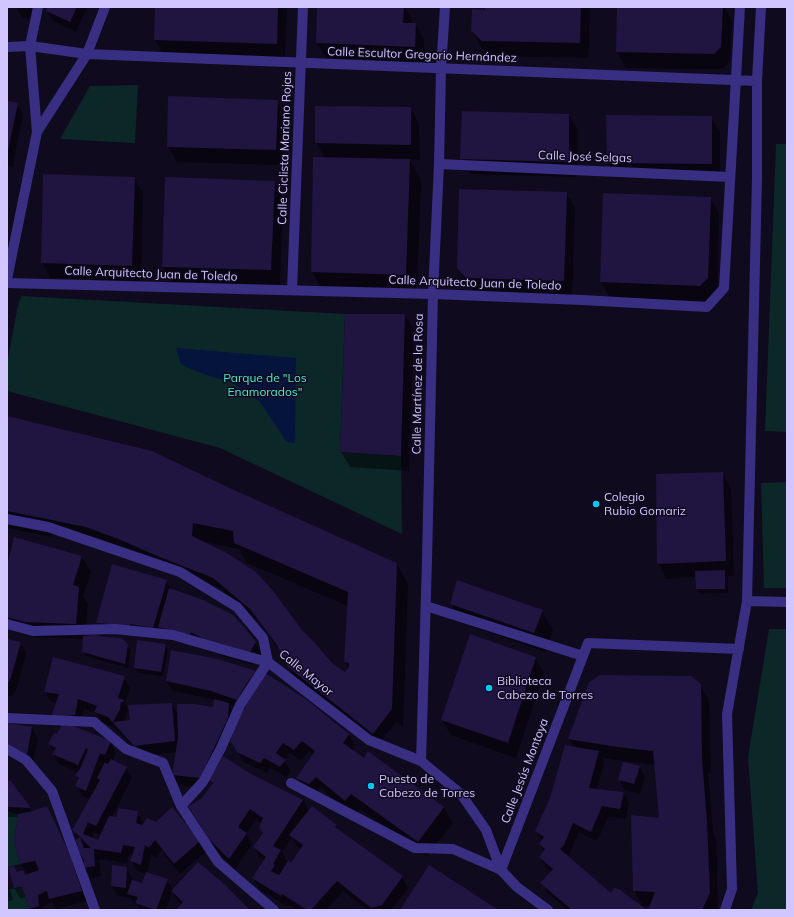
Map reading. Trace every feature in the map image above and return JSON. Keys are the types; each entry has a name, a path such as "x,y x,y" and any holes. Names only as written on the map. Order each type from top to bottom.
{"street":[{"path":"7,279 37,132 30,46 38,7"},
{"path":"37,132 86,54 105,7"},
{"name":"Calle Ciclista Mariano Rojas","path":"292,290 303,7"},
{"name":"Calle Martínez de la Rosa","path":"422,761 433,294 439,164 441,69 445,7"},
{"name":"Calle Arquitecto Juan de Toledo","path":"7,283 433,294 707,307 724,288 740,7"},
{"path":"725,910 732,890 727,714 747,601 757,81 761,7"},
{"name":"Calle Escultor Gregorio Hernández","path":"7,47 30,46 86,54 757,81"},
{"name":"Calle José Selgas","path":"439,164 730,177"},
{"name":"Calle Mayor","path":"7,519 48,528 180,572 237,607 263,638 268,662 369,740 422,761 461,794 486,830 501,870 517,887 548,910"},
{"path":"747,601 787,602"},
{"path":"426,606 583,656"},
{"path":"7,624 33,631 115,629 173,635 268,662 240,705 221,748 203,782 181,806"},
{"name":"Calle Jesús Montoya","path":"501,870 588,643 739,649"},
{"path":"7,718 94,722 126,748 163,763 181,806 218,862 274,910"},
{"path":"7,749 26,760 52,791 94,910"},
{"path":"291,783 415,848 453,849 501,870"}],"green space":[{"path":"138,85 135,143 60,139 90,86"},
{"path":"776,144 787,144 787,432 765,431"},
{"name":"Parque de \"Los Enamorados\"","path":"21,296 345,314 340,452 401,456 402,534 220,448 7,391 7,363"},
{"path":"787,482 787,588 764,588 761,483"},
{"path":"769,629 787,629 787,910 751,910 758,893 748,757"},
{"path":"7,811 18,814 14,842 20,864 7,867"},
{"path":"22,887 29,909 7,910 7,890"}],"water":[{"path":"176,348 296,358 295,443 287,442 260,402 233,383 200,373 181,364"}],"building":[{"path":"47,7 77,7 70,22 46,11"},
{"path":"155,7 278,7 277,44 154,40"},
{"path":"317,7 404,7 403,23 416,23 415,47 316,43"},
{"path":"485,7 581,7 580,43 482,41 471,31 472,9 485,10"},
{"path":"617,7 723,7 721,47 714,54 616,52"},
{"path":"168,96 278,100 276,150 167,147"},
{"path":"7,101 18,103 8,150 7,150"},
{"path":"315,106 411,107 411,145 315,143"},
{"path":"462,111 569,114 569,162 460,159"},
{"path":"606,115 712,116 712,164 607,163"},
{"path":"313,157 410,159 406,275 311,272"},
{"path":"43,174 135,177 132,266 41,263"},
{"path":"165,177 275,181 271,270 162,267"},
{"path":"459,189 567,192 564,281 466,278 457,268"},
{"path":"603,193 711,197 708,278 700,286 600,282"},
{"path":"345,314 405,314 401,456 340,452"},
{"path":"7,416 152,451 234,490 397,563 392,709 373,734 288,667 277,645 250,609 213,578 86,527 7,511","holes":["193,523 233,531 234,543 348,592 344,662 349,663 349,667 345,672 332,663 302,630 274,592 256,572 227,553 192,536"]},
{"path":"723,472 726,561 657,564 656,474"},
{"path":"14,537 82,556 73,585 79,587 76,624 24,622 7,617 7,566"},
{"path":"112,564 167,580 153,628 130,624 130,626 96,623"},
{"path":"725,570 725,589 696,589 695,571"},
{"path":"457,580 543,610 534,633 450,604"},
{"path":"169,588 201,599 233,615 256,642 248,655 216,646 191,632 190,635 158,627"},
{"name":"Biblioteca Cabezo de Torres","path":"470,634 536,657 508,743 441,720"},
{"path":"95,635 121,638 128,644 125,664 82,652 83,636"},
{"path":"7,639 21,642 11,677 7,685"},
{"path":"137,640 166,644 161,672 134,668"},
{"path":"171,650 218,659 256,671 237,700 211,691 166,681"},
{"path":"53,657 125,676 118,698 124,700 121,702 120,709 113,722 130,720 128,705 172,703 175,741 134,746 108,717 94,712 97,706 78,699 75,715 51,717 59,694 44,692"},
{"path":"265,673 306,699 349,734 343,743 364,758 368,751 444,807 418,842 351,794 345,801 316,777 309,784 296,778 315,751 302,741 294,750 283,743 276,753 286,760 280,767 264,758 260,763 237,752 231,742 231,733"},
{"path":"600,675 691,676 701,684 702,758 707,822 710,893 702,910 648,910 655,892 633,891 631,815 659,818 653,751 568,739 589,682"},
{"path":"214,699 229,703 228,718 200,778 172,775 178,738 177,704 195,704 213,707"},
{"path":"7,723 32,727 27,755 7,744"},
{"path":"62,724 68,724 111,741 105,755 100,753 86,791 75,786 79,778 75,775 81,767 88,749 86,748 78,765 52,754 56,748 48,744 54,733 57,734"},
{"path":"565,745 599,751 589,788 624,792 620,809 602,806 591,832 573,823 564,845 560,849 611,893 614,888 619,889 647,910 572,910 540,883 553,869 539,857 545,849 539,844 544,837 535,831 550,798"},
{"path":"223,756 251,774 303,800 273,846 281,850 273,864 275,865 271,871 279,875 289,860 291,863 303,845 289,835 312,806 337,825 335,827 403,876 382,905 371,908 337,881 311,910 307,910 282,894 281,896 252,878 266,857 253,847 263,833 259,828 263,818 250,809 238,827 247,833 229,859 209,839 188,806 201,799 213,783 209,780"},
{"path":"111,759 127,767 96,826 88,822 83,834 98,840 109,816 117,817 118,808 138,811 136,823 142,825 147,818 156,822 172,807 200,841 174,864 155,840 149,848 145,845 141,865 130,861 135,847 123,845 121,853 94,849 95,866 84,868 84,860 79,851 76,840 80,837 72,830 100,780 97,778 105,762 108,764","holes":["80,837 91,848 84,848"]},
{"path":"623,762 640,766 634,784 618,780"},
{"path":"10,780 31,808 7,807 7,782"},
{"path":"47,806 68,850 82,891 49,899 47,891 38,895 39,906 29,909 22,887 14,888 8,867 14,866 17,872 23,870 25,875 39,870 35,861 20,864 14,842 18,814"},
{"path":"198,862 224,884 250,910 176,910 183,902 171,891"},
{"path":"112,865 127,867 126,888 111,886"},
{"path":"429,865 494,907 498,910 400,910"},
{"path":"146,872 168,879 156,910 135,903 138,897 127,894 132,880 142,883"}],"place":[{"name":"Colegio Rubio Gomariz","path":"596,504"},
{"name":"Biblioteca Cabezo de Torres","path":"489,688"},
{"name":"Puesto de Cabezo de Torres","path":"371,786"}]}
